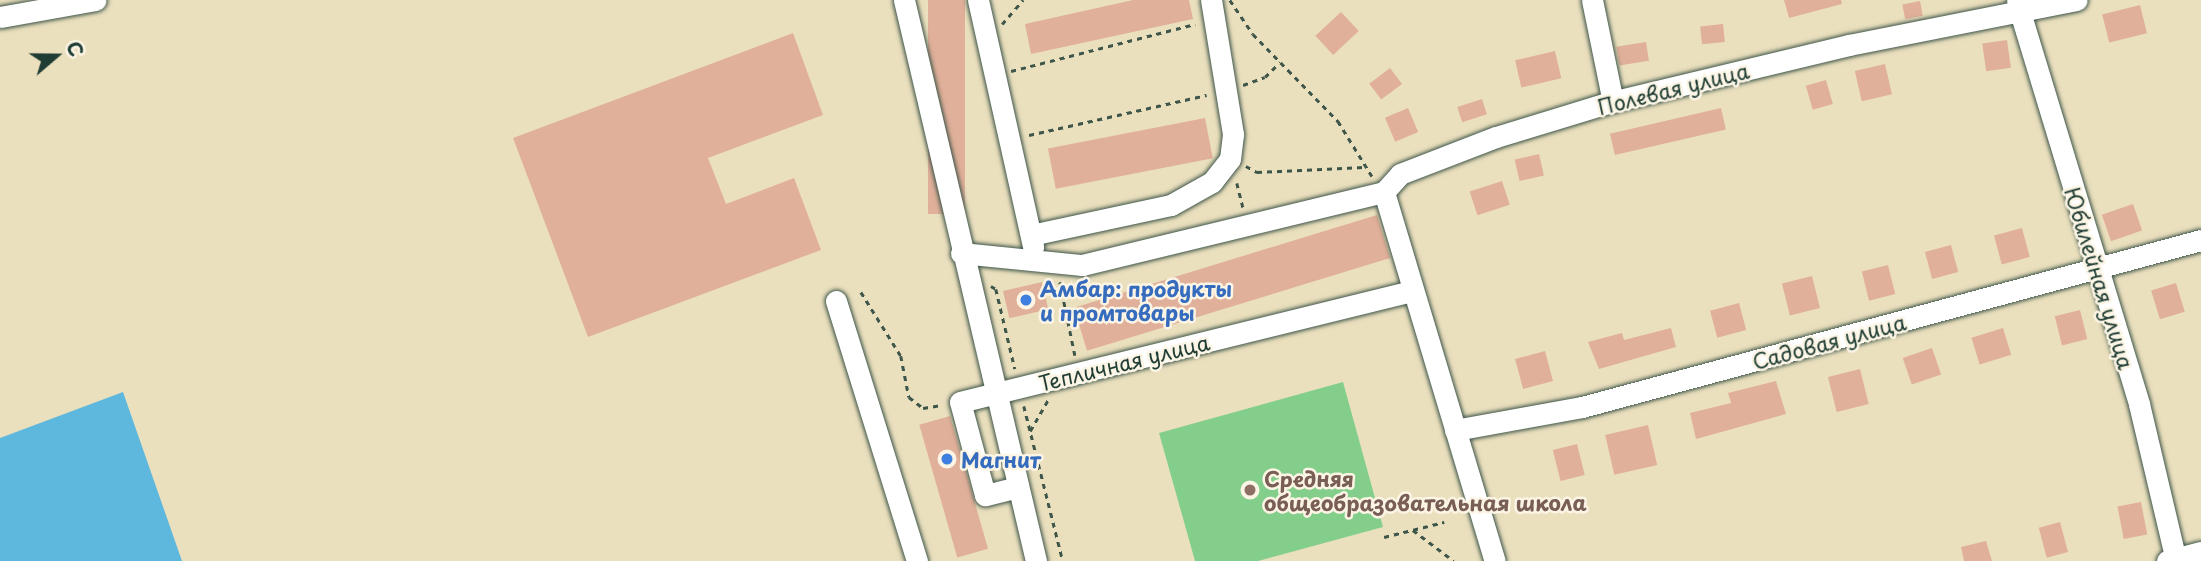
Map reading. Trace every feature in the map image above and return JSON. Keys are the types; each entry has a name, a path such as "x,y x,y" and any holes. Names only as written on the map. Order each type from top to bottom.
{"street":[{"path":"0,17 95,0"},
{"path":"904,0 961,253 1036,561"},
{"path":"978,0 1012,139 1034,258"},
{"path":"1592,0 1613,102"},
{"name":"Полевая улица","path":"1384,192 1400,174 1613,102 2018,7 2077,0"},
{"name":"Юбилейная улица","path":"2018,7 2139,404 2173,560"},
{"path":"1031,235 1171,205 1212,182 1230,159 1233,134 1213,9"},
{"path":"961,253 1034,258 1057,265 1082,265 1384,192 1411,291 1496,561"},
{"name":"Садовая улица","path":"1455,430 1582,407 2201,240"},
{"name":"Тепличная улица","path":"960,402 1411,291"},
{"path":"836,301 917,561"},
{"path":"960,402 985,495 1017,487"},
{"path":"2173,560 2201,552"}],"path":[{"path":"987,39 1023,0"},
{"path":"1230,0 1253,34 1338,121 1365,167 1384,192"},
{"path":"995,75 1213,9"},
{"path":"1012,139 1227,90 1265,77 1280,62"},
{"path":"1230,159 1257,172 1365,167"},
{"path":"1230,159 1248,223"},
{"path":"1030,431 1070,375 1057,265"},
{"path":"985,284 996,289 1063,561"},
{"path":"861,292 901,356 909,397 923,408 960,402"},
{"path":"1384,537 1444,522"},
{"path":"1413,530 1454,561"}],"green space":[{"path":"1343,382 1383,527 1258,561 1195,561 1159,433"}],"water":[{"path":"123,392 182,561 0,561 0,438"}],"building":[{"path":"928,0 965,0 965,214 928,214"},
{"path":"1133,0 1189,0 1193,19 1031,54 1025,24"},
{"path":"1784,0 1841,0 1842,4 1789,18"},
{"path":"1920,1 1923,16 1905,19 1902,4"},
{"path":"2140,5 2147,33 2109,43 2102,14"},
{"path":"1341,12 1359,31 1333,55 1315,36"},
{"path":"1723,24 1725,42 1702,44 1700,26"},
{"path":"793,33 823,115 708,158 726,204 794,178 821,250 588,337 513,138"},
{"path":"2007,40 2011,68 1986,71 1982,43"},
{"path":"1646,42 1649,61 1619,65 1616,47"},
{"path":"1555,51 1561,78 1521,88 1515,60"},
{"path":"1885,64 1892,94 1862,101 1855,71"},
{"path":"1390,68 1402,84 1381,100 1369,84"},
{"path":"1826,80 1833,104 1813,110 1806,86"},
{"path":"1482,99 1487,114 1462,122 1457,107"},
{"path":"1408,108 1418,132 1395,142 1385,118"},
{"path":"1721,108 1726,129 1615,155 1610,134"},
{"path":"1205,118 1213,158 1056,189 1048,149"},
{"path":"1539,154 1544,175 1520,181 1515,160"},
{"path":"1502,181 1510,205 1477,215 1470,192"},
{"path":"2133,204 2142,230 2111,241 2102,215"},
{"path":"1377,215 1390,258 1087,351 1074,308"},
{"path":"2022,228 2030,257 2002,264 1994,236"},
{"path":"1951,245 1958,272 1932,279 1925,252"},
{"path":"1888,265 1895,294 1869,301 1862,272"},
{"path":"1812,276 1820,308 1790,316 1782,283"},
{"name":"Амбар: продукты и промтовары","path":"1042,282 1048,309 1009,318 1003,291"},
{"path":"2176,283 2185,312 2160,319 2151,291"},
{"path":"1739,303 1746,330 1717,338 1710,311"},
{"path":"2080,310 2087,339 2062,345 2055,316"},
{"path":"1671,328 1676,347 1599,369 1588,342 1622,333 1624,340"},
{"path":"2003,328 2011,355 1980,364 1971,338"},
{"path":"1932,348 1941,374 1912,385 1903,358"},
{"path":"1545,351 1553,381 1523,389 1515,359"},
{"path":"1860,369 1869,404 1837,412 1828,377"},
{"path":"1776,381 1786,414 1696,439 1690,413 1731,403 1728,393"},
{"path":"950,416 988,549 957,557 919,425"},
{"path":"1648,425 1657,465 1614,475 1605,435"},
{"path":"1577,444 1585,475 1560,481 1553,450"},
{"path":"2141,502 2147,534 2124,539 2117,507"},
{"path":"2060,522 2068,552 2047,558 2039,528"},
{"path":"1986,541 1992,561 1964,561 1961,547"}],"place":[{"name":"Амбар: продукты и промтовары","path":"1026,300"},
{"name":"Магнит","path":"947,459"},
{"name":"Средняя общеобразовательная школа","path":"1250,490"}]}
